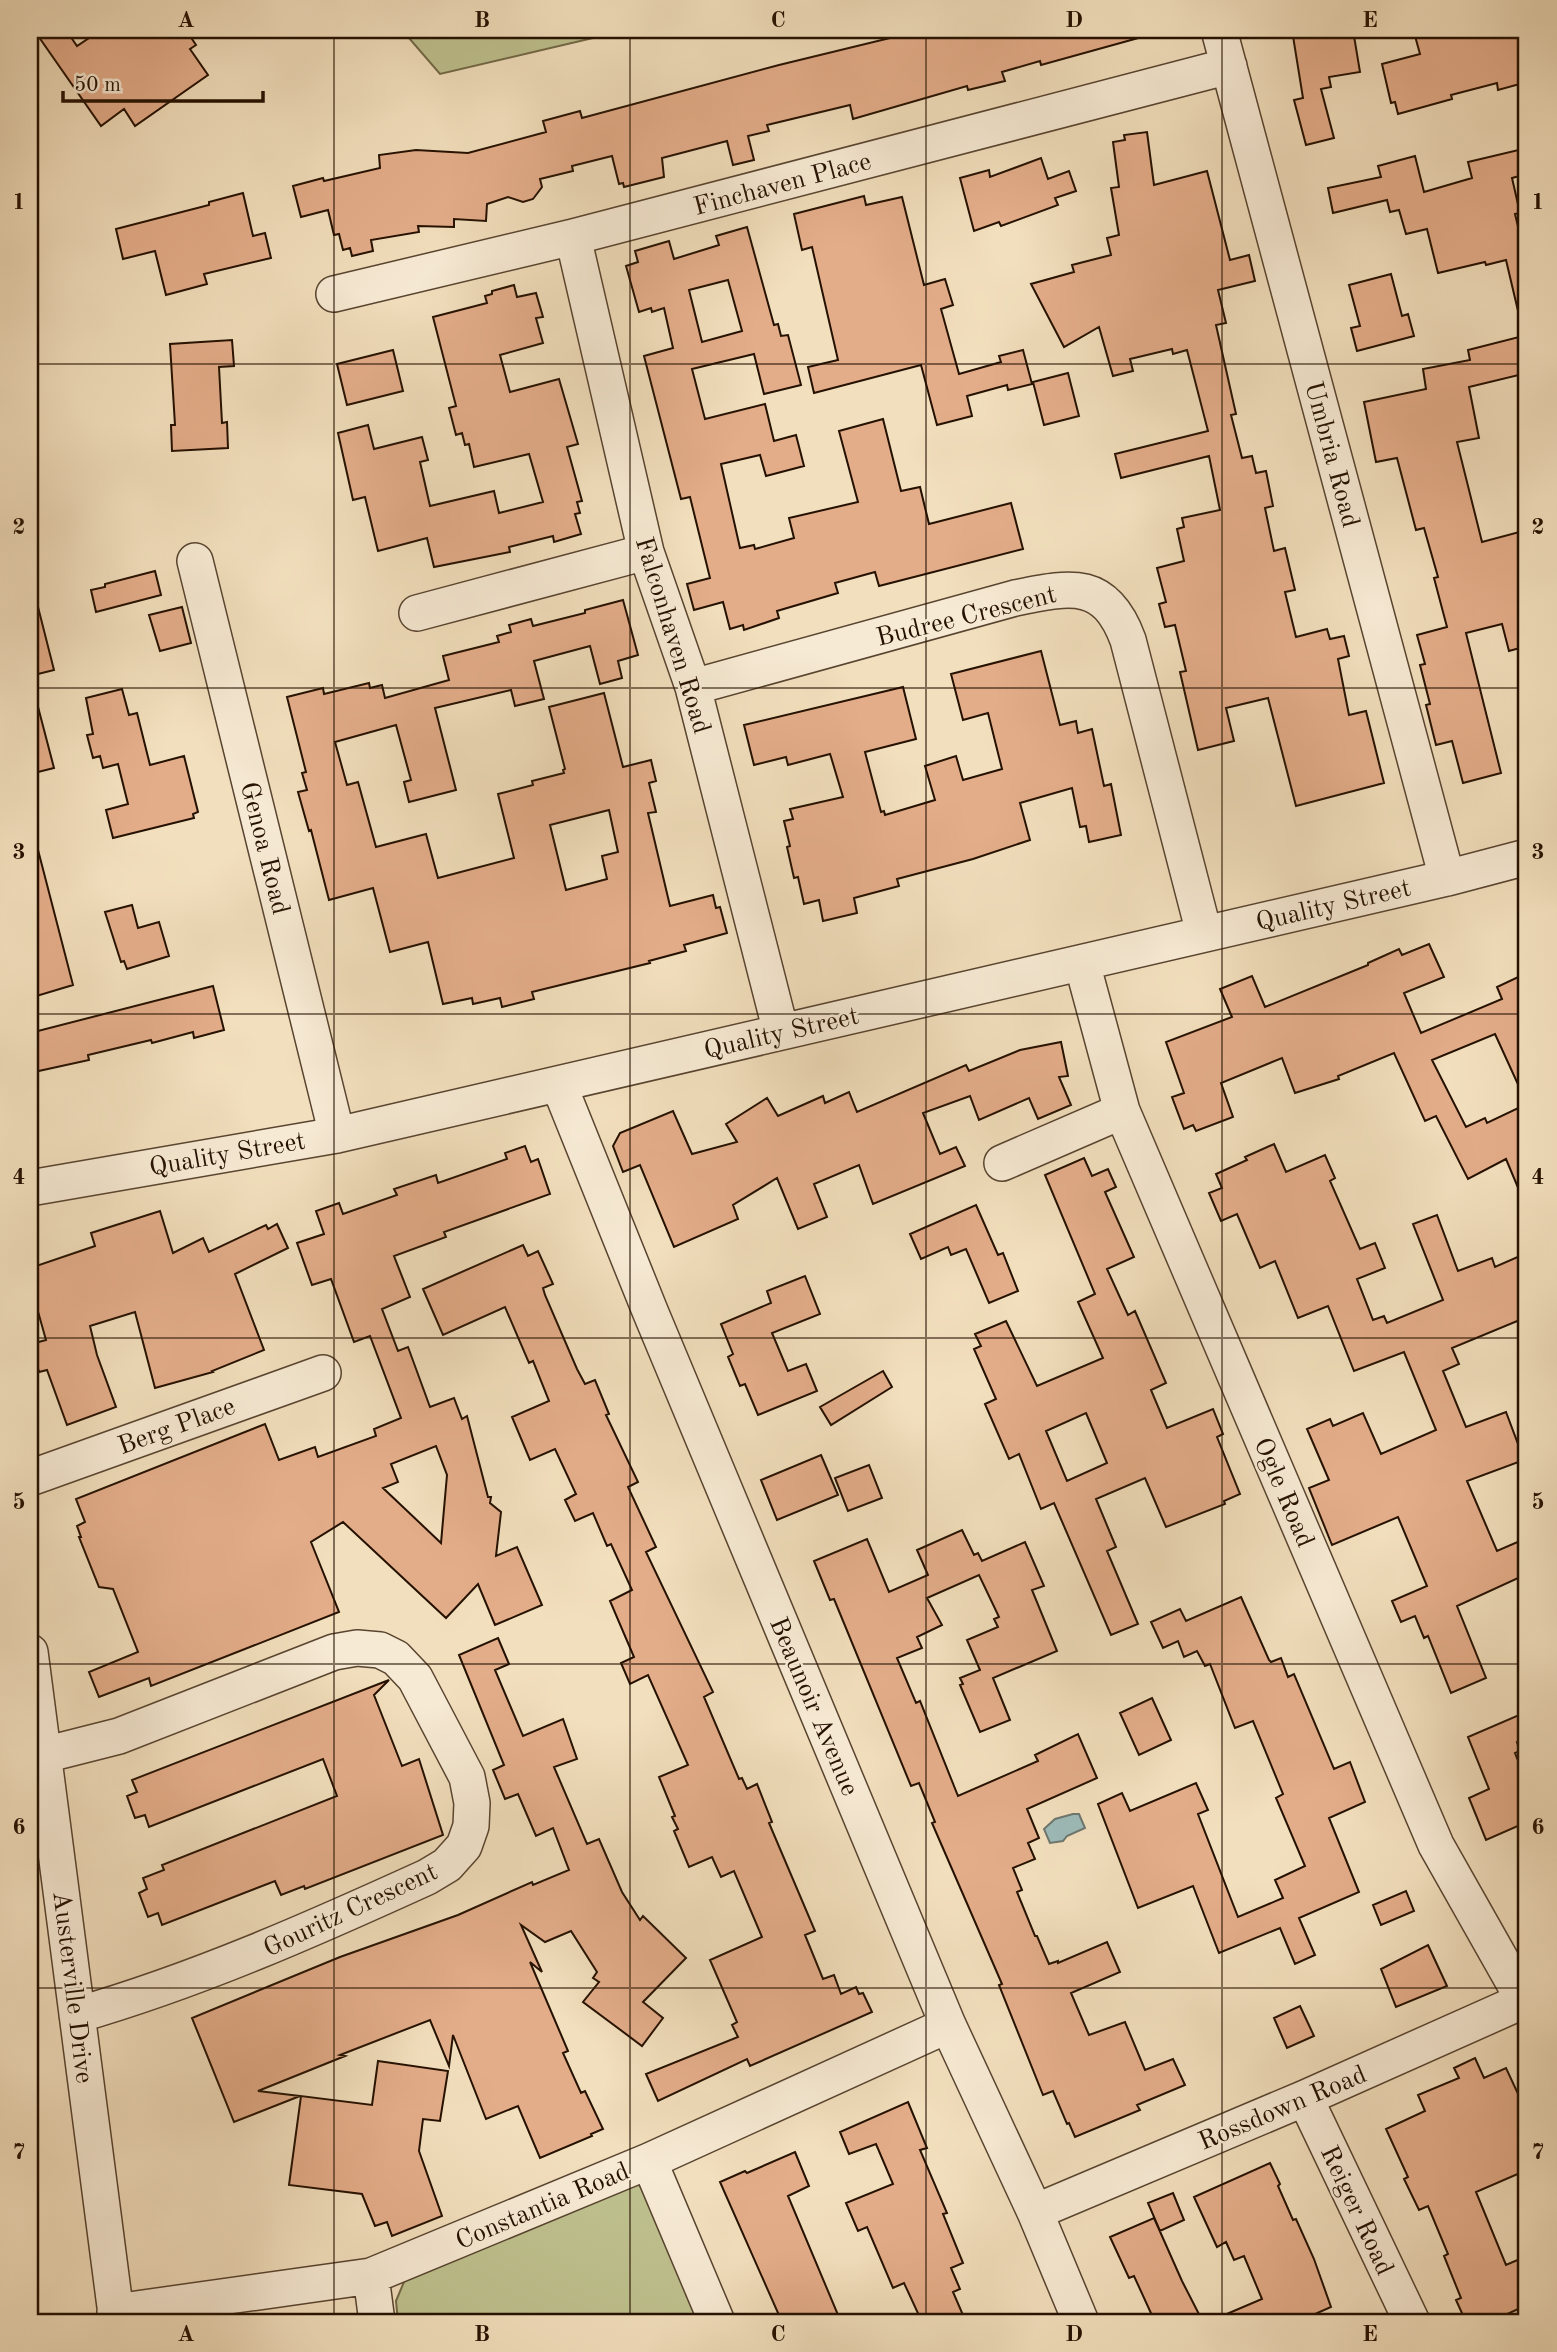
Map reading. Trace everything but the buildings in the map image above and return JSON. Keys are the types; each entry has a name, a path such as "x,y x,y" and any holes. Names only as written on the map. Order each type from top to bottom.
{"street":[{"name":"Umbria Road","path":"1219,30 1447,878"},
{"name":"Finchaven Place","path":"334,294 573,237 1229,66"},
{"name":"Falconhaven Road","path":"573,237 646,552 692,687 781,1032"},
{"path":"417,612 646,552"},
{"name":"Genoa Road","path":"195,561 337,1135"},
{"name":"Budree Crescent","path":"692,687 1015,598 1055,590 1077,590 1092,594 1120,618 1128,640 1204,933"},
{"name":"Quality Street","path":"30,1188 337,1135 1447,878 1527,857"},
{"name":"Ogle Road","path":"1082,962 1122,1111 1436,1846 1526,2002"},
{"name":"Beaunoir Avenue","path":"559,1085 650,1311 948,2025 1035,2212 1081,2322"},
{"path":"1002,1163 1122,1111"},
{"name":"Berg Place","path":"30,1478 323,1373"},
{"name":"Gouritz Crescent","path":"44,1755 119,1735 334,1653 357,1648 380,1650 396,1658 415,1678 467,1777 472,1803 471,1826 464,1846 447,1865 428,1878 290,1939 133,1999 77,2015"},
{"name":"Austerville Drive","path":"30,1651 116,2317"},
{"name":"Rossdown Road","path":"1035,2212 1526,2002"},
{"name":"Constantia Road","path":"116,2317 372,2276 649,2161 948,2025"},
{"name":"Reiger Road","path":"1305,2098 1412,2322"},
{"path":"649,2161 717,2322"},
{"path":"372,2276 377,2322"}],"green space":[{"path":"402,30 627,30 440,74"},
{"path":"631,2179 651,2195 705,2322 398,2322 396,2301 406,2277"}],"water":[{"path":"1079,1814 1085,1828 1067,1836 1063,1841 1050,1843 1044,1829 1055,1819"}]}
